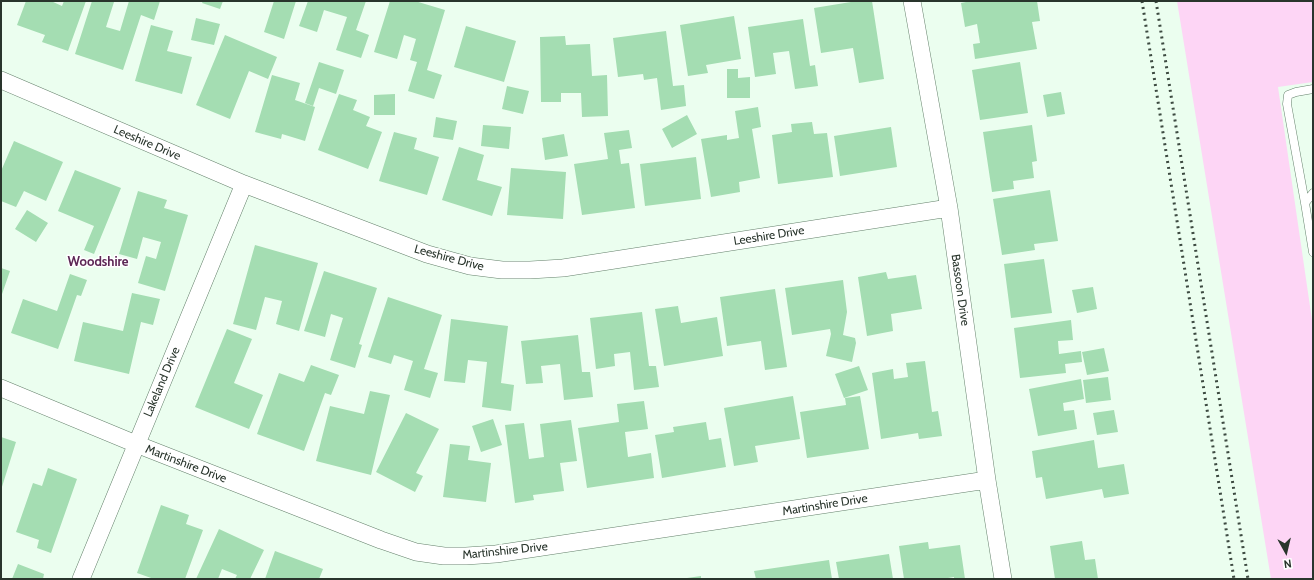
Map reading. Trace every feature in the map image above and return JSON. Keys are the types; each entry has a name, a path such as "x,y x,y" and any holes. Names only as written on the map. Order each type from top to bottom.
{"street":[{"name":"Bassoon Drive","path":"912,1 949,208 987,480 1003,579"},
{"name":"Leeshire Drive","path":"1,80 244,184 426,254 470,266 502,270 563,268 949,208"},
{"name":"Lakeland Drive","path":"81,579 244,184"},
{"name":"Martinshire Drive","path":"1,388 136,444 381,540 416,552 444,556 496,554 987,480"}],"lane":[{"path":"1313,89 1288,95 1287,104 1313,252"},
{"path":"1305,203 1313,194"}],"shaded area":[{"path":"1177,1 1313,1 1313,82 1278,87 1313,327 1313,579 1271,579"}],"building":[{"path":"26,1 51,1 62,6 64,1 86,1 68,51 42,42 45,35 17,25"},
{"path":"92,1 114,2 106,27 120,31 129,1 160,1 154,20 141,15 123,70 75,54"},
{"path":"203,1 223,1 220,9 202,3"},
{"path":"274,1 296,1 284,39 264,32"},
{"path":"308,1 366,1 356,30 369,35 361,58 336,50 347,17 324,10 317,32 299,26"},
{"path":"390,1 415,1 445,10 427,70 442,75 434,99 408,91 417,62 410,60 416,39 404,35 397,59 374,52"},
{"path":"857,1 872,1 884,79 859,83 853,48 821,53 814,8"},
{"path":"971,1 1037,1 1040,21 1032,22 1037,49 975,59 973,44 980,43 977,24 965,27 961,3"},
{"path":"734,16 741,59 706,65 708,73 688,76 680,25"},
{"path":"196,18 220,24 214,45 191,40"},
{"path":"803,19 810,66 815,65 818,86 795,89 789,51 773,53 776,74 755,77 748,27"},
{"path":"151,25 173,31 167,51 192,57 182,94 135,81"},
{"path":"466,26 516,41 504,82 454,67"},
{"path":"666,31 673,86 684,85 686,106 661,110 657,78 644,80 643,74 618,77 613,38"},
{"path":"225,35 277,57 268,79 249,71 230,119 196,105"},
{"path":"565,36 566,45 590,44 592,76 607,75 608,116 582,117 581,93 561,93 561,102 541,102 540,37"},
{"path":"319,62 344,70 336,94 319,88 313,106 305,103"},
{"path":"1020,62 1028,113 980,120 972,70"},
{"path":"727,69 738,69 738,78 750,77 750,98 727,98"},
{"path":"272,75 300,83 295,100 315,107 305,141 282,134 281,139 255,132"},
{"path":"507,86 529,91 523,114 502,109"},
{"path":"1061,92 1065,114 1047,117 1043,95"},
{"path":"339,94 357,100 353,110 370,117 366,126 382,132 368,169 318,150"},
{"path":"395,94 395,115 374,115 374,95"},
{"path":"758,107 761,127 752,129 760,178 739,182 740,192 711,197 701,139 727,135 727,140 739,138 735,111"},
{"path":"687,115 697,134 672,148 662,129"},
{"path":"436,117 457,121 453,140 433,137"},
{"path":"812,122 814,134 827,133 833,177 778,184 772,135 792,132 791,124"},
{"path":"483,125 511,127 509,149 481,146"},
{"path":"1032,125 1037,161 1032,162 1034,178 1013,181 1014,189 992,192 983,132"},
{"path":"891,127 897,167 840,176 834,136"},
{"path":"629,130 632,148 619,150 621,164 629,163 635,208 582,215 574,164 608,159 604,133"},
{"path":"394,132 417,138 414,149 439,157 427,195 379,181"},
{"path":"564,134 568,156 545,160 542,138"},
{"path":"14,141 63,162 46,201 24,191 16,207 1,201 1,171"},
{"path":"459,147 484,155 477,180 502,187 492,216 442,200"},
{"path":"696,157 701,199 645,206 640,164"},
{"path":"511,168 566,172 563,219 507,215"},
{"path":"75,170 121,188 94,254 84,250 94,226 58,211"},
{"path":"1050,190 1058,241 1034,244 1035,250 1002,255 993,199"},
{"path":"138,191 167,200 164,208 188,215 165,291 138,283 146,256 156,259 161,242 143,237 137,259 119,254"},
{"path":"27,210 48,223 36,242 15,229"},
{"path":"255,245 318,263 299,331 276,324 282,301 265,297 256,330 233,324"},
{"path":"1044,259 1052,313 1011,318 1004,264"},
{"path":"1,268 10,271 1,297"},
{"path":"324,271 377,288 359,344 362,345 355,368 330,360 343,318 331,314 325,337 304,331"},
{"path":"886,272 888,279 916,275 922,309 891,314 893,331 867,336 858,277"},
{"path":"70,274 87,280 81,296 77,295 58,349 11,333 23,299 57,311"},
{"path":"843,280 847,312 843,335 855,338 856,343 852,362 826,356 831,334 830,329 792,335 785,288"},
{"path":"1093,287 1097,309 1077,313 1072,290"},
{"path":"775,289 787,367 765,370 761,341 727,346 720,297"},
{"path":"132,293 160,299 153,325 141,322 129,374 74,361 83,322 123,331"},
{"path":"388,297 442,315 424,369 438,373 430,398 404,390 413,361 394,355 391,364 368,357"},
{"path":"678,306 681,323 717,317 723,356 664,366 655,309"},
{"path":"642,312 649,366 656,366 659,387 634,390 630,352 614,354 615,366 596,369 590,318"},
{"path":"451,319 508,326 501,383 514,385 511,411 482,407 487,362 468,360 465,383 444,381"},
{"path":"1071,320 1073,340 1058,341 1059,354 1081,351 1082,362 1065,364 1066,373 1020,378 1014,328"},
{"path":"227,329 252,339 234,383 263,395 249,429 195,407"},
{"path":"578,335 582,372 590,372 593,397 564,400 560,364 541,366 543,383 526,384 521,341"},
{"path":"1104,348 1109,371 1087,375 1082,352"},
{"path":"925,361 932,412 938,411 942,436 919,439 918,433 881,439 872,373 893,369 894,379 908,377 906,363"},
{"path":"311,365 339,375 331,395 325,393 304,451 257,434 279,373 304,382"},
{"path":"859,366 868,390 844,398 835,374"},
{"path":"1108,377 1111,400 1086,403 1083,380"},
{"path":"1081,379 1084,399 1063,403 1064,411 1074,410 1077,429 1038,436 1029,389"},
{"path":"370,391 390,395 371,475 316,461 330,406 364,414"},
{"path":"793,396 800,439 755,446 758,462 734,466 724,408"},
{"path":"860,396 869,449 807,458 800,412 846,405 845,398"},
{"path":"644,401 648,429 625,432 628,457 651,453 654,478 587,488 578,428 619,422 617,404"},
{"path":"1114,410 1118,432 1097,435 1093,413"},
{"path":"406,413 439,429 416,473 423,476 415,492 376,472"},
{"path":"493,419 502,445 481,452 472,426"},
{"path":"571,420 577,461 560,463 564,491 533,495 534,500 515,503 505,425 524,423 529,459 544,457 540,424"},
{"path":"706,422 709,440 721,438 726,467 662,478 655,435 674,432 673,427"},
{"path":"1,437 16,442 1,490"},
{"path":"1094,440 1098,468 1124,464 1129,494 1104,498 1102,489 1046,499 1042,477 1036,478 1032,451"},
{"path":"450,444 470,446 468,460 491,463 486,502 443,497"},
{"path":"48,468 77,479 51,553 37,548 39,540 16,532 33,483 42,486"},
{"path":"161,505 189,515 186,524 203,530 185,579 154,579 137,573"},
{"path":"219,529 264,550 250,579 235,579 237,575 222,569 218,579 196,579"},
{"path":"1082,541 1085,560 1095,559 1098,579 1055,579 1050,546"},
{"path":"928,542 929,549 960,545 965,579 954,579 954,577 942,579 904,579 899,546"},
{"path":"275,551 323,569 319,579 265,579"},
{"path":"889,554 893,579 839,579 836,562"},
{"path":"829,560 832,579 756,579 754,571"},
{"path":"18,564 44,574 43,579 12,579"},
{"path":"701,576 701,579 687,579 687,578"}],"railway":[{"path":"1142,1 1234,579"},
{"path":"1156,1 1248,579"}],"district":[{"name":"Woodshire","path":"98,262"}]}
